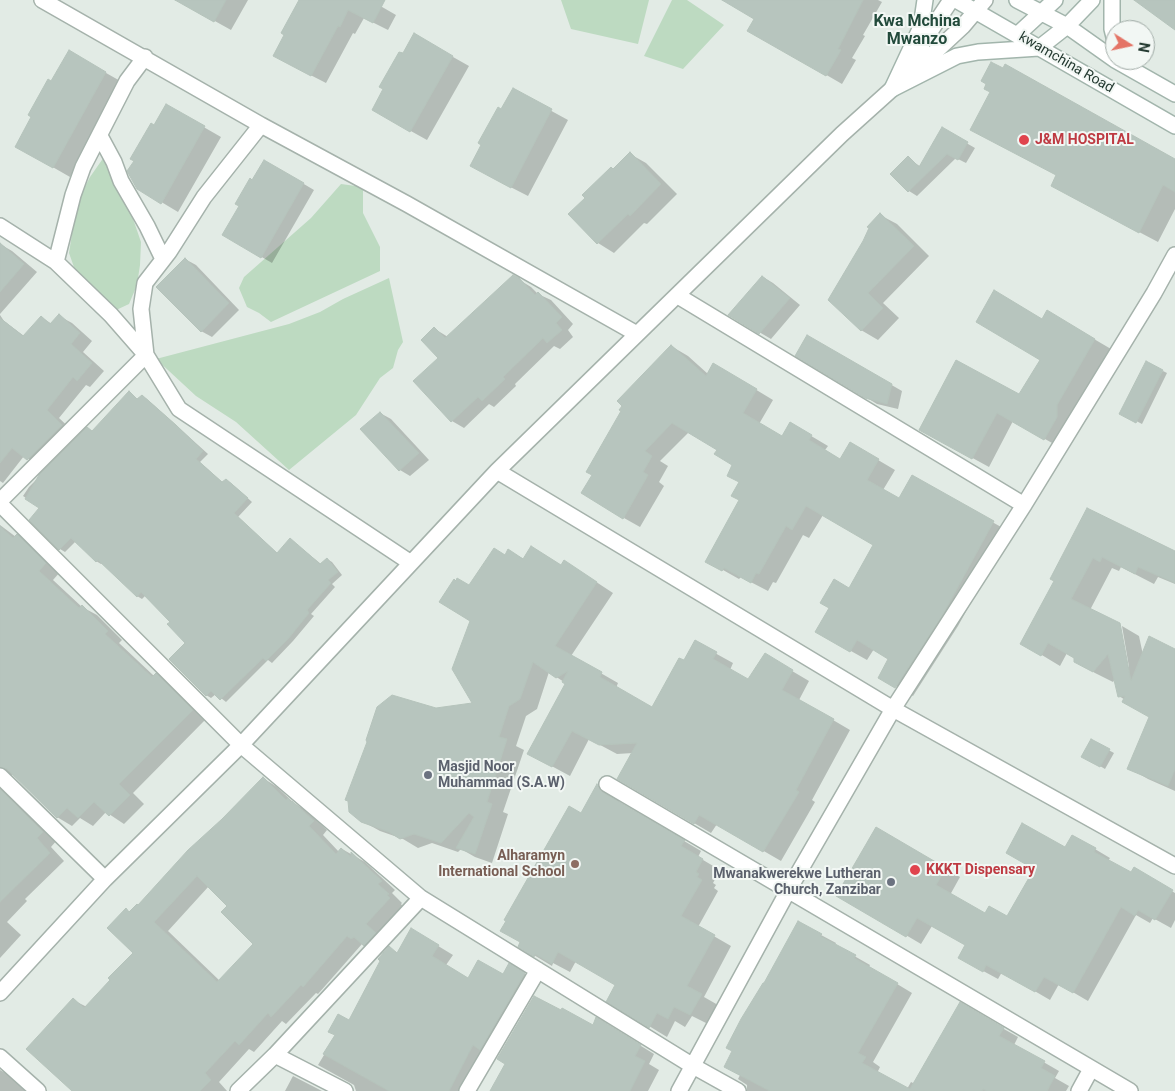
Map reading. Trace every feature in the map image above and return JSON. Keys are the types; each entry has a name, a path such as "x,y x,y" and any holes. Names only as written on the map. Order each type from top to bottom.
{"street":[{"path":"42,0 145,57 261,125 407,204 637,334"},
{"path":"892,89 921,27 925,0"},
{"path":"912,67 923,42 951,0"},
{"name":"kwamchina Road","path":"956,0 981,5 1017,35 1175,126"},
{"name":"kwamchina Road","path":"1018,0 1067,26 1105,52"},
{"path":"1017,35 1055,0"},
{"path":"892,89 956,56 978,52 1040,48 1067,26 1092,0"},
{"path":"1112,0 1112,20"},
{"path":"0,993 105,879 241,745 497,471 835,141 892,89 912,67 934,53 981,5"},
{"path":"56,262 76,186 83,167 127,81 145,57"},
{"name":"kwamchina Road","path":"1134,70 1175,94"},
{"path":"146,355 141,309 145,283 186,226 204,197 261,125"},
{"path":"100,136 114,162 121,181 147,226 163,259"},
{"path":"0,226 56,262 111,315 146,355 179,409 411,563"},
{"path":"679,1091 788,891 893,709 1024,504 1154,293 1175,255"},
{"path":"678,296 1024,504"},
{"path":"146,355 0,503 241,745 421,898 694,1066 738,1091"},
{"path":"497,471 893,709 1175,866"},
{"path":"0,776 105,879"},
{"path":"607,784 1130,1091"},
{"path":"238,1091 275,1055 421,898"},
{"path":"467,1091 538,970"},
{"path":"275,1055 345,1091"},
{"path":"0,1057 38,1091"},
{"path":"1079,1091 1091,1069"}],"green space":[{"path":"561,0 649,0 638,44 571,29"},
{"path":"672,0 687,0 724,25 683,69 644,56"},
{"path":"104,157 120,186 141,242 137,285 129,304 114,311 75,270 69,253 77,202 90,177"},
{"path":"341,184 363,187 363,213 380,247 380,271 271,322 247,307 239,288 244,277 311,218"},
{"path":"389,278 403,342 398,350 393,368 380,378 356,415 289,470 236,422 196,396 156,359 289,324 320,312"}],"building":[{"path":"175,0 226,0 214,22"},
{"path":"299,0 385,0 373,23 348,10 311,76 273,56 284,35 281,33"},
{"path":"722,0 863,0 838,49 841,50 826,76 747,31 754,19"},
{"path":"1134,0 1175,0 1175,30"},
{"path":"414,33 453,56 410,132 372,110 383,89 379,87 399,52 403,53"},
{"path":"69,50 106,72 53,168 15,147 31,117 28,115 48,79 51,81"},
{"path":"991,62 1003,68 1005,64 1175,159 1175,192 1163,185 1139,233 1051,186 1056,175 970,130 990,92 984,89 986,84 981,81"},
{"path":"513,88 552,109 511,188 470,166 481,145 478,143 498,107 501,109"},
{"path":"166,104 205,126 161,204 137,189 127,171 134,161 130,159 151,123 154,125"},
{"path":"942,127 968,142 958,160 947,154 908,192 890,174 908,156 919,167"},
{"path":"630,152 661,184 630,216 628,214 597,244 568,214 585,198 582,195 611,167 613,169"},
{"path":"264,160 304,183 261,258 222,235 239,206 235,204 250,178 252,180"},
{"path":"880,213 914,246 868,293 883,308 861,331 828,300 863,241 869,228 867,227"},
{"path":"0,243 24,264 0,292"},
{"path":"185,258 229,303 201,332 156,287"},
{"path":"513,275 519,278 535,295 538,292 562,317 556,323 562,330 547,343 543,338 503,377 505,379 482,401 478,397 451,422 413,381 438,358 421,340 434,327 445,338"},
{"path":"762,276 790,298 759,334 728,315"},
{"path":"994,290 1042,319 1047,310 1095,339 1057,405 1057,417 1044,440 997,413 972,459 919,430 956,360 1019,394 1040,360 976,322"},
{"path":"59,314 80,333 71,344 92,363 77,381 73,377 47,410 62,425 27,460 12,448 0,463 0,318 23,336 41,316 50,324"},
{"path":"807,335 892,384 887,404 865,398 795,356"},
{"path":"671,345 706,376 713,363 757,389 743,413 782,436 790,422 812,435 809,440 840,459 850,442 879,459 867,480 899,498 912,475 994,521 942,616 895,688 878,678 888,659 857,640 850,652 815,632 829,608 820,603 834,579 849,588 873,545 806,506 792,530 786,526 759,574 756,573 751,583 724,568 722,571 705,562 739,500 731,496 739,482 727,476 732,465 714,454 717,450 672,423 645,451 652,456 643,472 648,475 623,519 581,493 592,475 586,472 621,411 619,410 622,406 617,401"},
{"path":"1146,361 1163,370 1136,423 1119,414"},
{"path":"129,391 137,399 142,395 176,425 203,451 196,459 222,482 226,479 248,498 234,513 277,553 290,538 320,564 327,558 338,572 328,580 331,583 307,610 309,613 288,639 266,661 263,658 220,700 211,691 206,696 169,659 185,643 167,624 170,622 141,592 137,597 98,560 96,562 71,538 59,550 29,520 39,508 25,499 39,475 87,427 92,431"},
{"path":"380,412 419,453 399,471 360,429"},
{"path":"1087,508 1175,551 1175,583 1138,567 1135,574 1102,557 1100,562 1093,558 1071,599 1120,623 1131,681 1149,636 1175,649 1175,769 1168,786 1127,769 1149,717 1122,702 1125,696 1118,697 1108,654 1093,672 1074,662 1074,658 1048,643 1041,656 1020,644 1054,581 1050,579"},
{"path":"0,526 13,538 17,534 46,563 39,571 79,608 82,605 108,631 105,634 152,677 156,673 193,710 119,784 130,795 109,816 94,802 78,818 67,808 57,818 7,769 0,767"},
{"path":"531,546 561,565 564,560 597,582 555,646 602,672 600,677 652,707 679,658 684,660 695,640 717,652 713,659 748,679 765,653 793,670 782,690 834,719 796,790 799,792 763,852 699,815 694,824 617,779 637,743 599,745 572,731 552,767 527,754 565,684 562,682 568,671 556,678 533,662 520,699 509,706 499,737 507,739 487,802 492,804 475,854 456,848 474,817 469,813 441,843 414,834 400,839 389,832 361,822 349,812 348,801 345,800 367,742 366,740 377,707 392,695 436,708 472,703 452,669 470,621 439,602 454,579 456,581 457,578 469,585 494,548 505,555 508,549 523,559"},
{"path":"1091,739 1110,749 1100,767 1081,757"},
{"path":"263,777 286,800 288,798 292,801 314,821 309,826 336,854 341,848 351,857 351,852 382,881 378,884 389,894 387,895 390,898 366,924 376,933 364,946 354,937 351,939 347,936 303,987 301,985 271,1017 268,1013 239,1045 235,1041 205,1073 211,1080 200,1091 72,1091 26,1049 73,998 84,1008 110,980 108,978 133,953 107,928 126,908 129,912 138,905 188,850 222,819","holes":["197,876 227,906 221,912 253,944 217,982 154,922"]},
{"path":"597,784 602,792 685,840 681,846 703,859 696,872 699,874 697,877 702,880 681,916 715,935 687,986 702,994 690,1015 674,1007 668,1019 657,1013 649,1028 606,1002 615,985 558,952 552,964 535,954 534,957 518,947 520,942 500,931 506,921 504,920 569,806 581,813"},
{"path":"0,789 43,832 37,838 50,853 0,902"},
{"path":"1022,823 1065,847 1072,835 1096,848 1094,852 1131,872 1134,867 1173,890 1155,920 1138,910 1135,916 1121,907 1073,993 1044,977 1035,992 986,965 983,972 958,958 965,945 917,918 906,937 836,896 876,827 946,868 936,885 985,913 989,906 1007,916 1034,869 1006,853"},
{"path":"798,921 822,934 820,936 856,955 854,958 898,983 858,1053 866,1057 862,1063 910,1089 960,1002 1004,1028 999,1036 1045,1061 1041,1068 1055,1076 1047,1091 987,1091 983,1089 982,1091 770,1091 724,1067 732,1051 726,1048"},
{"path":"411,928 439,945 432,956 468,978 478,960 503,974 509,963 525,973 480,1050 473,1045 449,1091 389,1091 323,1054 335,1035 328,1032 338,1014 349,1020 380,961 378,959 389,946 397,953"},
{"path":"534,996 561,1010 562,1008 593,1025 596,1017 641,1045 635,1056 645,1061 630,1091 490,1091 505,1064 497,1059"}],"place":[{"name":"J&M HOSPITAL","path":"1024,140"},
{"name":"Masjid Noor Muhammad (S.A.W)","path":"428,775"},
{"name":"Alharamyn International School","path":"575,864"},
{"name":"KKKT Dispensary","path":"915,870"},
{"name":"Mwanakwerekwe Lutheran Church, Zanzibar","path":"891,882"}],"district":[{"name":"Kwa Mchina Mwanzo","path":"917,31"}]}
